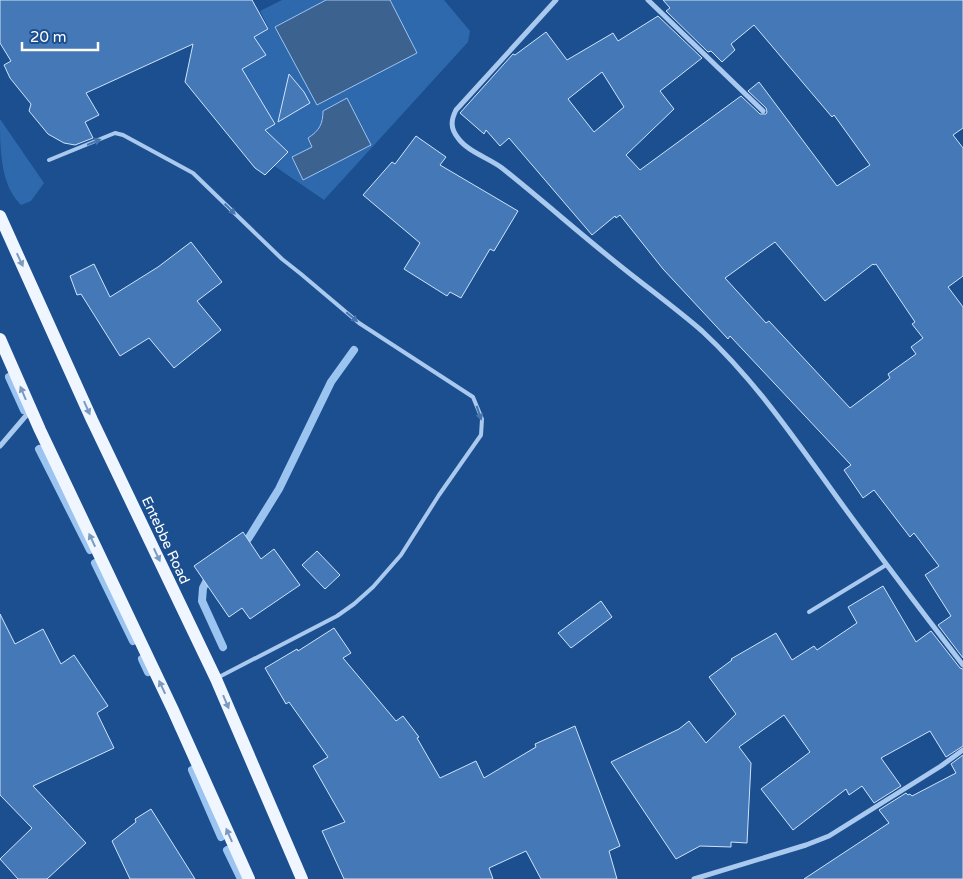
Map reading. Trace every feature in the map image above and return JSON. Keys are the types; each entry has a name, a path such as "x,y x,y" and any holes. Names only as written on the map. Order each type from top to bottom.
{"main road":[{"name":"Entebbe Road","path":"0,216 92,420 216,679 302,879"},
{"path":"0,341 173,710 249,879"}],"street":[{"path":"556,0 456,110 451,120 453,131 466,146 492,161 534,193 596,247 702,331 757,392 963,665"},
{"path":"648,0 763,111"},
{"path":"0,446 31,410"},
{"path":"694,879 829,836 963,750"}],"lane":[{"path":"49,160 115,133 123,134 193,173 282,259 359,323 473,397 482,419 482,435 439,496 401,555 373,587 337,616 216,679"},
{"path":"810,612 886,565"}],"shaded area":[{"path":"282,0 444,0 470,31 468,42 324,200 270,163 196,67 269,29 260,11"},
{"path":"326,0 390,0 417,53 317,105 275,27"},
{"path":"347,98 371,145 303,180 292,157 312,147 308,138 320,127 323,111"},
{"path":"0,119 44,183 31,201 21,205 14,197 5,177 1,154"}],"building":[{"path":"0,0 252,0 268,29 254,37 266,55 242,69 275,124 265,130 288,152 265,175 255,168 185,82 193,44 86,93 99,115 85,122 93,138 75,145 64,143 48,134 29,111 31,104 10,78 4,65 11,61 0,43"},
{"path":"663,0 963,0 963,128 953,135 963,148 963,276 948,287 963,307 963,658 938,625 951,616 925,575 939,566 914,533 910,537 874,490 863,498 844,470 851,465 730,336 728,339 663,269 620,215 616,218 615,216 592,235 509,138 500,146 486,130 484,134 460,113 513,54 515,55 546,32 567,60 613,33 618,41 658,16 702,58 660,91 674,109 626,155 640,170 741,96 760,114 766,114 766,108 748,91 759,82 837,186 870,165 834,115 832,117 754,25 731,44 735,50 722,62 711,51 708,52 666,11 670,8","holes":["602,72 624,107 594,132 568,99","775,242 825,301 873,264 876,264 915,322 912,324 923,338 911,347 916,354 888,374 890,378 850,408 769,321 766,323 725,278"]},
{"path":"289,74 304,92 310,103 278,122"},
{"path":"416,136 446,157 440,165 518,211 494,251 490,249 461,298 450,292 447,296 404,269 420,243 363,195 392,162 395,164"},
{"path":"191,242 222,282 197,301 221,330 174,368 149,338 120,356 81,294 77,295 70,276 94,264 110,297 158,267"},
{"path":"243,532 261,559 274,549 300,585 250,619 242,608 229,617 194,566"},
{"path":"317,551 340,575 325,589 302,565"},
{"path":"883,586 916,642 931,631 960,668 963,669 963,746 946,757 930,731 881,758 901,786 874,803 862,786 849,795 846,789 793,830 761,789 810,752 784,715 739,747 751,763 747,843 731,842 731,847 700,846 676,859 611,762 679,729 689,721 706,743 736,714 709,677 731,659 776,633 792,660 814,646 817,650 857,623 848,607"},
{"path":"601,601 612,617 571,648 558,633"},
{"path":"0,614 15,644 43,629 61,664 74,655 108,706 97,713 114,748 33,786 86,843 47,879 18,879 0,859 32,828 0,795"},
{"path":"334,628 351,653 343,658 396,721 403,716 419,737 417,738 440,778 476,761 484,778 536,747 535,744 575,726 620,846 609,851 617,879 541,879 526,851 489,868 493,879 344,879 322,831 345,822 313,766 328,757 289,702 286,704 265,668 297,649 298,651"},
{"path":"963,755 963,879 804,879 889,823 879,810 906,793 912,796 956,773 951,764"},
{"path":"151,809 195,879 130,879 112,841 136,822 135,819"}],"waterway":[{"path":"248,539 279,489 331,382 354,350"},
{"path":"9,377 24,410"},
{"path":"39,449 90,550"},
{"path":"95,563 133,641"},
{"path":"208,578 203,588 202,601 223,647"},
{"path":"142,659 148,672"},
{"path":"192,770 221,837"},
{"path":"227,850 241,879"}]}
